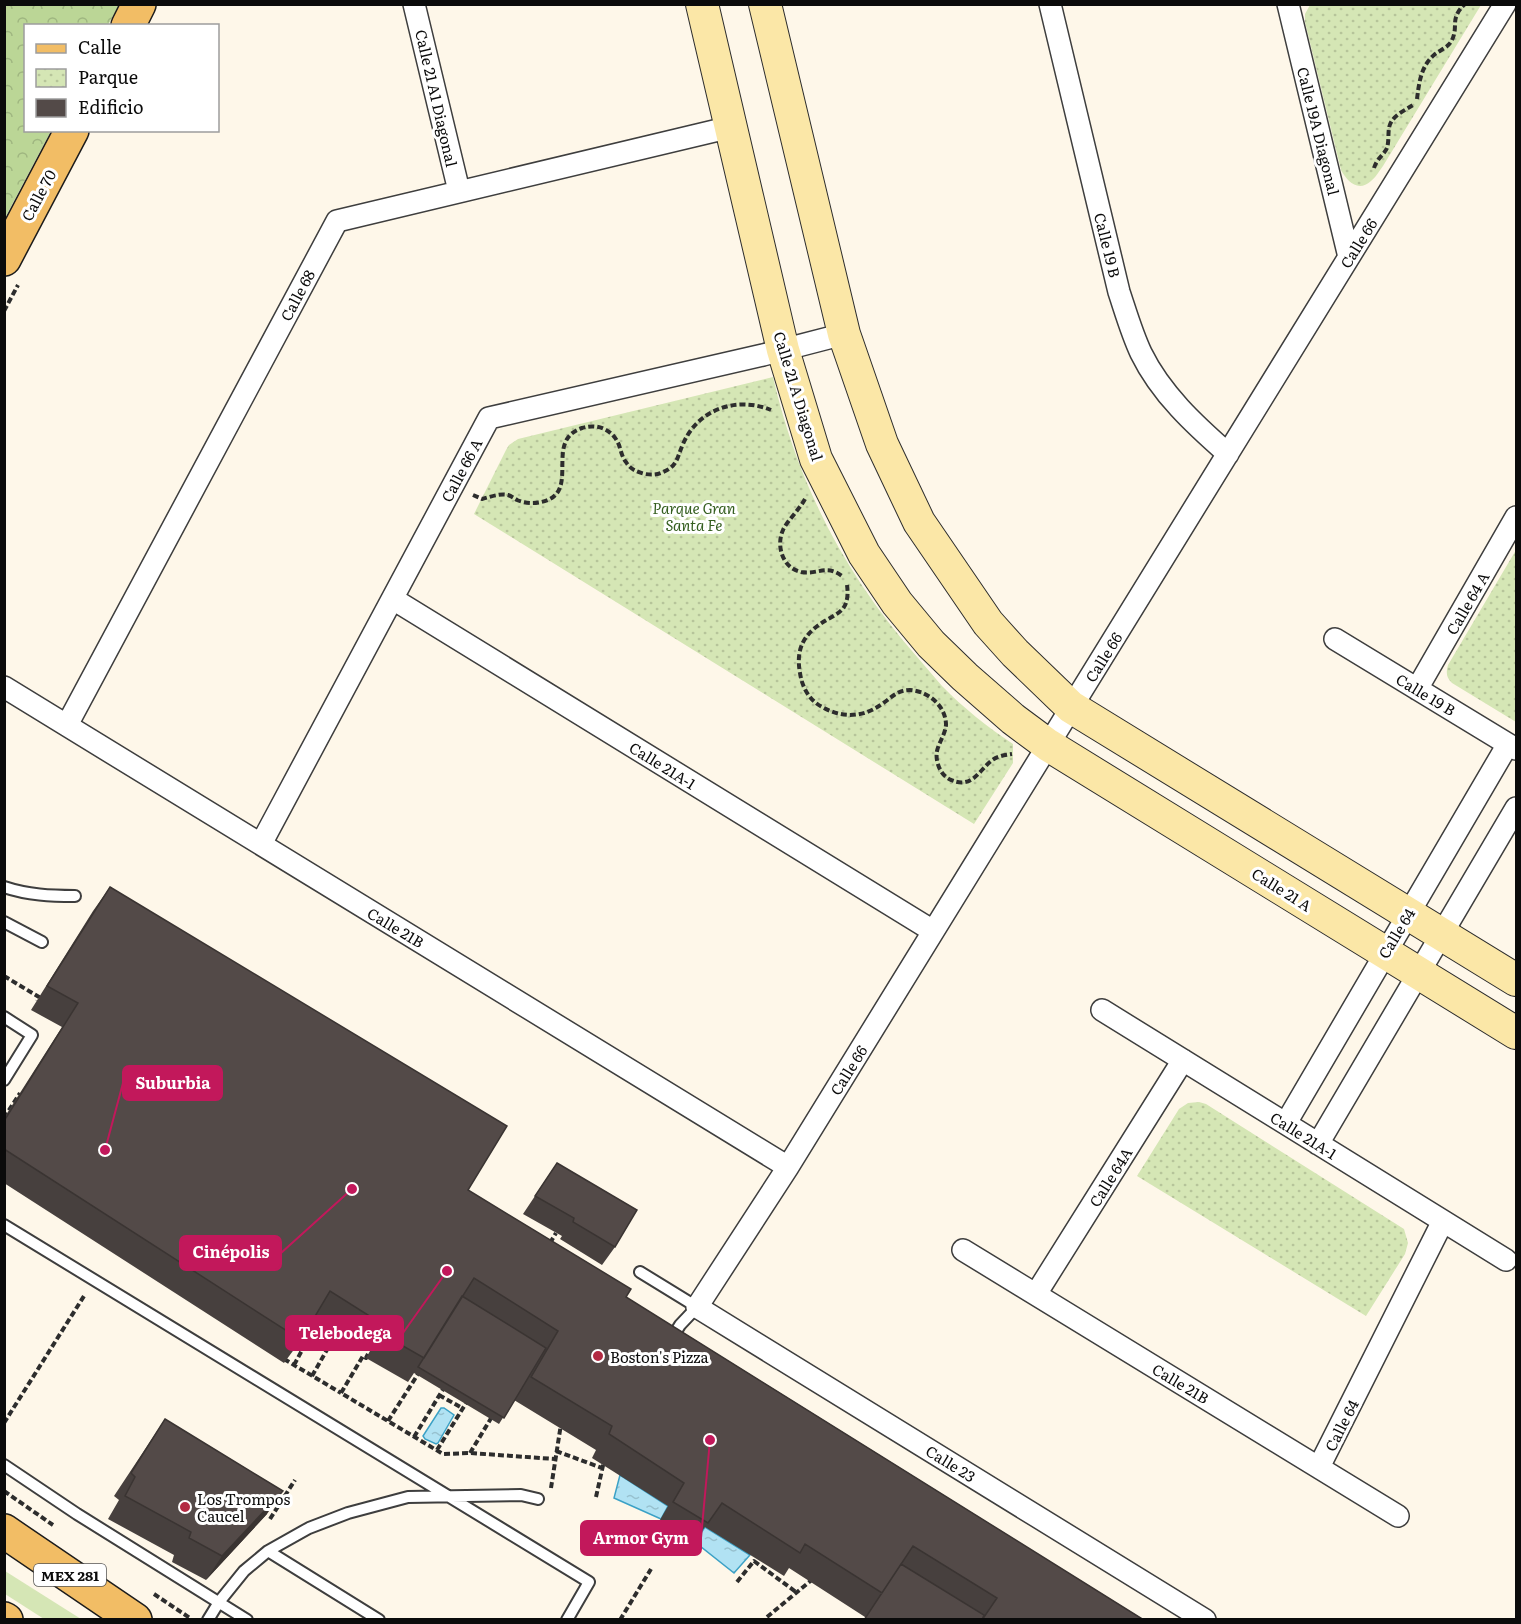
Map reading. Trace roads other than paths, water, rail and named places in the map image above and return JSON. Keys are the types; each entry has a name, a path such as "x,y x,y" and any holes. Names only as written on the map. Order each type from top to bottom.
{"main road":[{"path":"129,24 139,4"},
{"name":"Calle 21 A Diagonal","path":"702,4 783,350 816,459 864,554 897,603 931,644 965,677 1013,719 1048,745"},
{"path":"765,4 844,334 882,444 919,522 988,623 1071,707 1516,980"},
{"name":"Calle 70","path":"4,260 71,132"},
{"name":"Calle 21 A","path":"1048,745 1516,1033"},
{"name":"MEX 281","path":"4,1531 135,1620"}],"street":[{"name":"Calle 21 A1 Diagonal","path":"414,4 459,191"},
{"name":"Calle 19 B","path":"1050,4 1119,292 1129,323 1142,354 1164,390 1197,427 1228,454"},
{"name":"Calle 19A Diagonal","path":"1288,4 1349,257"},
{"name":"Calle 66","path":"696,1307 788,1167 1505,4"},
{"name":"Calle 68","path":"67,725 337,221 731,127"},
{"name":"Calle 66 A","path":"261,844 489,418 844,334"},
{"name":"Calle 64 A","path":"1417,688 1516,517"},
{"name":"Calle 21A-1","path":"393,599 933,931"},
{"name":"Calle 19 B","path":"1335,639 1512,747"},
{"name":"Calle 21B","path":"4,687 788,1167"},
{"name":"Calle 64","path":"1286,1123 1385,952 1512,747"},
{"path":"1318,1144 1516,808"},
{"name":"Calle 21A-1","path":"1102,1010 1506,1260"},
{"name":"Calle 64A","path":"1036,1294 1183,1060"},
{"name":"Calle 64","path":"1319,1467 1443,1221"},
{"name":"Calle 21B","path":"963,1250 1398,1516"},
{"name":"Calle 23","path":"696,1307 1205,1620"}],"lane":[{"path":"4,887 42,895 75,896"},
{"path":"4,922 42,942"},
{"path":"4,1017 32,1035 4,1080"},
{"path":"4,1225 589,1582 567,1620"},
{"path":"640,1272 696,1307 672,1338"},
{"path":"4,1465 77,1514 247,1620"},
{"path":"208,1620 244,1571 268,1551 309,1528 348,1513 408,1497 521,1495 538,1499"},
{"path":"268,1551 379,1620"}],"water":[{"path":"441,1408 454,1415 436,1444 423,1436"},
{"path":"620,1475 668,1506 661,1519 614,1498"},
{"path":"705,1527 750,1555 734,1573 695,1542"}],"place":[{"name":"Suburbia","path":"105,1150"},
{"name":"Cinépolis","path":"352,1189"},
{"name":"Telebodega","path":"447,1271"},
{"name":"Boston's Pizza","path":"598,1356"},
{"name":"Armor Gym","path":"710,1440"},
{"name":"Los Trompos Caucel","path":"185,1507"}],"park label":[{"name":"Parque Gran Santa Fe","path":"694,516"}]}
